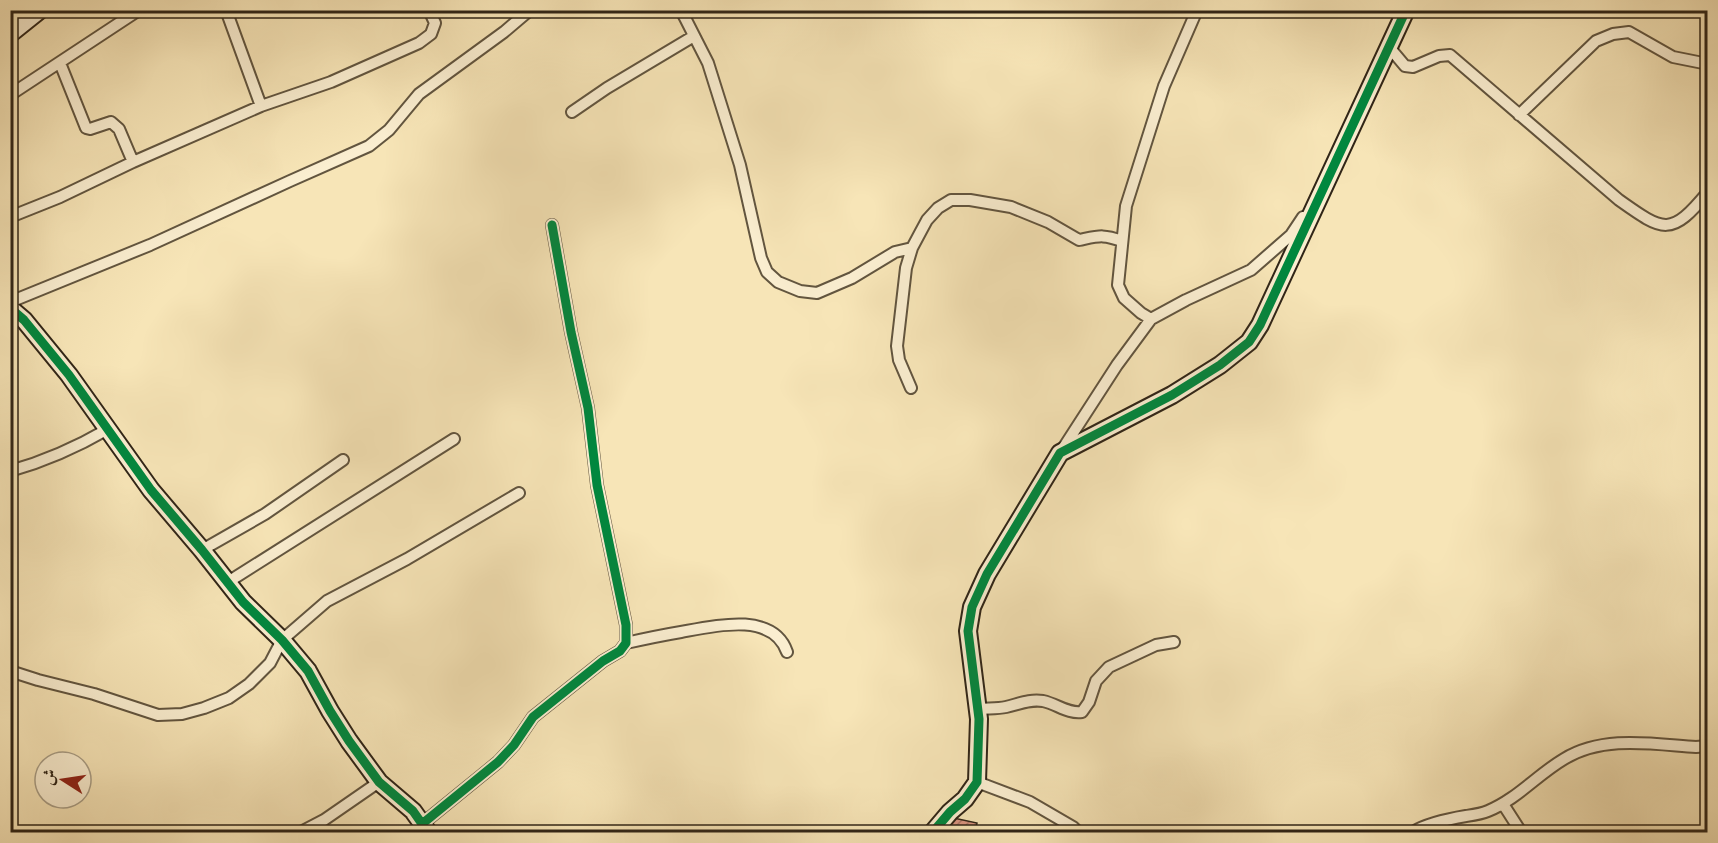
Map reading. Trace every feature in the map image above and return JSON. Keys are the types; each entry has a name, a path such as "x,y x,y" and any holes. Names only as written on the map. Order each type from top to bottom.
{"street":[{"path":"10,34 40,10"},
{"path":"10,95 139,10"},
{"path":"226,10 261,106"},
{"path":"10,217 60,197 261,106 331,82 419,43 431,34 435,23 429,10"},
{"path":"10,302 150,245 369,146 389,130 419,94 504,32 530,10"},
{"path":"681,10 708,63 740,165 761,258 767,272 778,282 800,291 817,293 852,278 895,252 912,248"},
{"path":"1151,319 1124,298 1118,285 1126,207 1164,86 1197,10"},
{"path":"1060,453 1172,395 1220,365 1249,342 1260,325 1406,10"},
{"path":"1519,115 1596,41 1613,34 1629,32 1673,57 1707,64"},
{"path":"572,112 607,88 694,36"},
{"path":"1389,47 1405,66 1413,68 1439,56 1450,55 1619,200 1647,220 1668,225 1681,221 1696,207 1707,192"},
{"path":"60,63 86,128 90,129 111,122 119,129 133,162"},
{"path":"933,832 977,783 978,709 968,631 972,607 987,574 1060,453 1117,364 1151,319 1251,270 1291,235 1318,196"},
{"path":"911,388 899,360 897,346 906,268 912,248 927,220 938,208 951,200 970,200 1011,207 1048,222 1079,240 1108,235 1122,241"},
{"path":"10,308 24,320 49,350 151,490 243,602 282,640 308,671 343,731 379,782 413,811 425,828 498,762 514,745 533,717 603,661 620,651 626,643 626,625 597,485 588,408 571,332 552,225"},
{"path":"10,471 34,465 69,451 108,429"},
{"path":"228,582 454,439"},
{"path":"202,550 265,514 343,460"},
{"path":"10,671 94,694 158,715 182,714 204,708 229,698 249,684 270,663 282,640 327,601 407,559 519,493"},
{"path":"626,643 715,626 747,624 772,633 784,643 787,652"},
{"path":"978,709 1006,707 1030,700 1061,706 1074,713 1082,712 1089,702 1096,681 1109,667 1156,645 1174,642"},
{"path":"1413,832 1423,826 1485,813 1503,804 1565,758 1591,747 1620,743 1707,746"},
{"path":"301,832 324,820 379,782"},
{"path":"977,783 1030,802 1078,832"},
{"path":"1503,804 1521,832"}],"building":[{"path":"949,817 977,823 975,832 945,832"}],"cycle path":[{"path":"933,832 965,799 977,782 979,719 968,631 972,607 987,574 1060,453 1172,395 1220,365 1249,342 1260,325 1406,10"},
{"path":"422,824 498,762 514,745 533,717 603,661 620,651 626,643 626,625 597,485 588,408 571,332 552,225"},
{"path":"10,308 24,320 69,375 151,490 243,602 282,640 308,671 349,741 379,782 413,811 427,831"}]}
